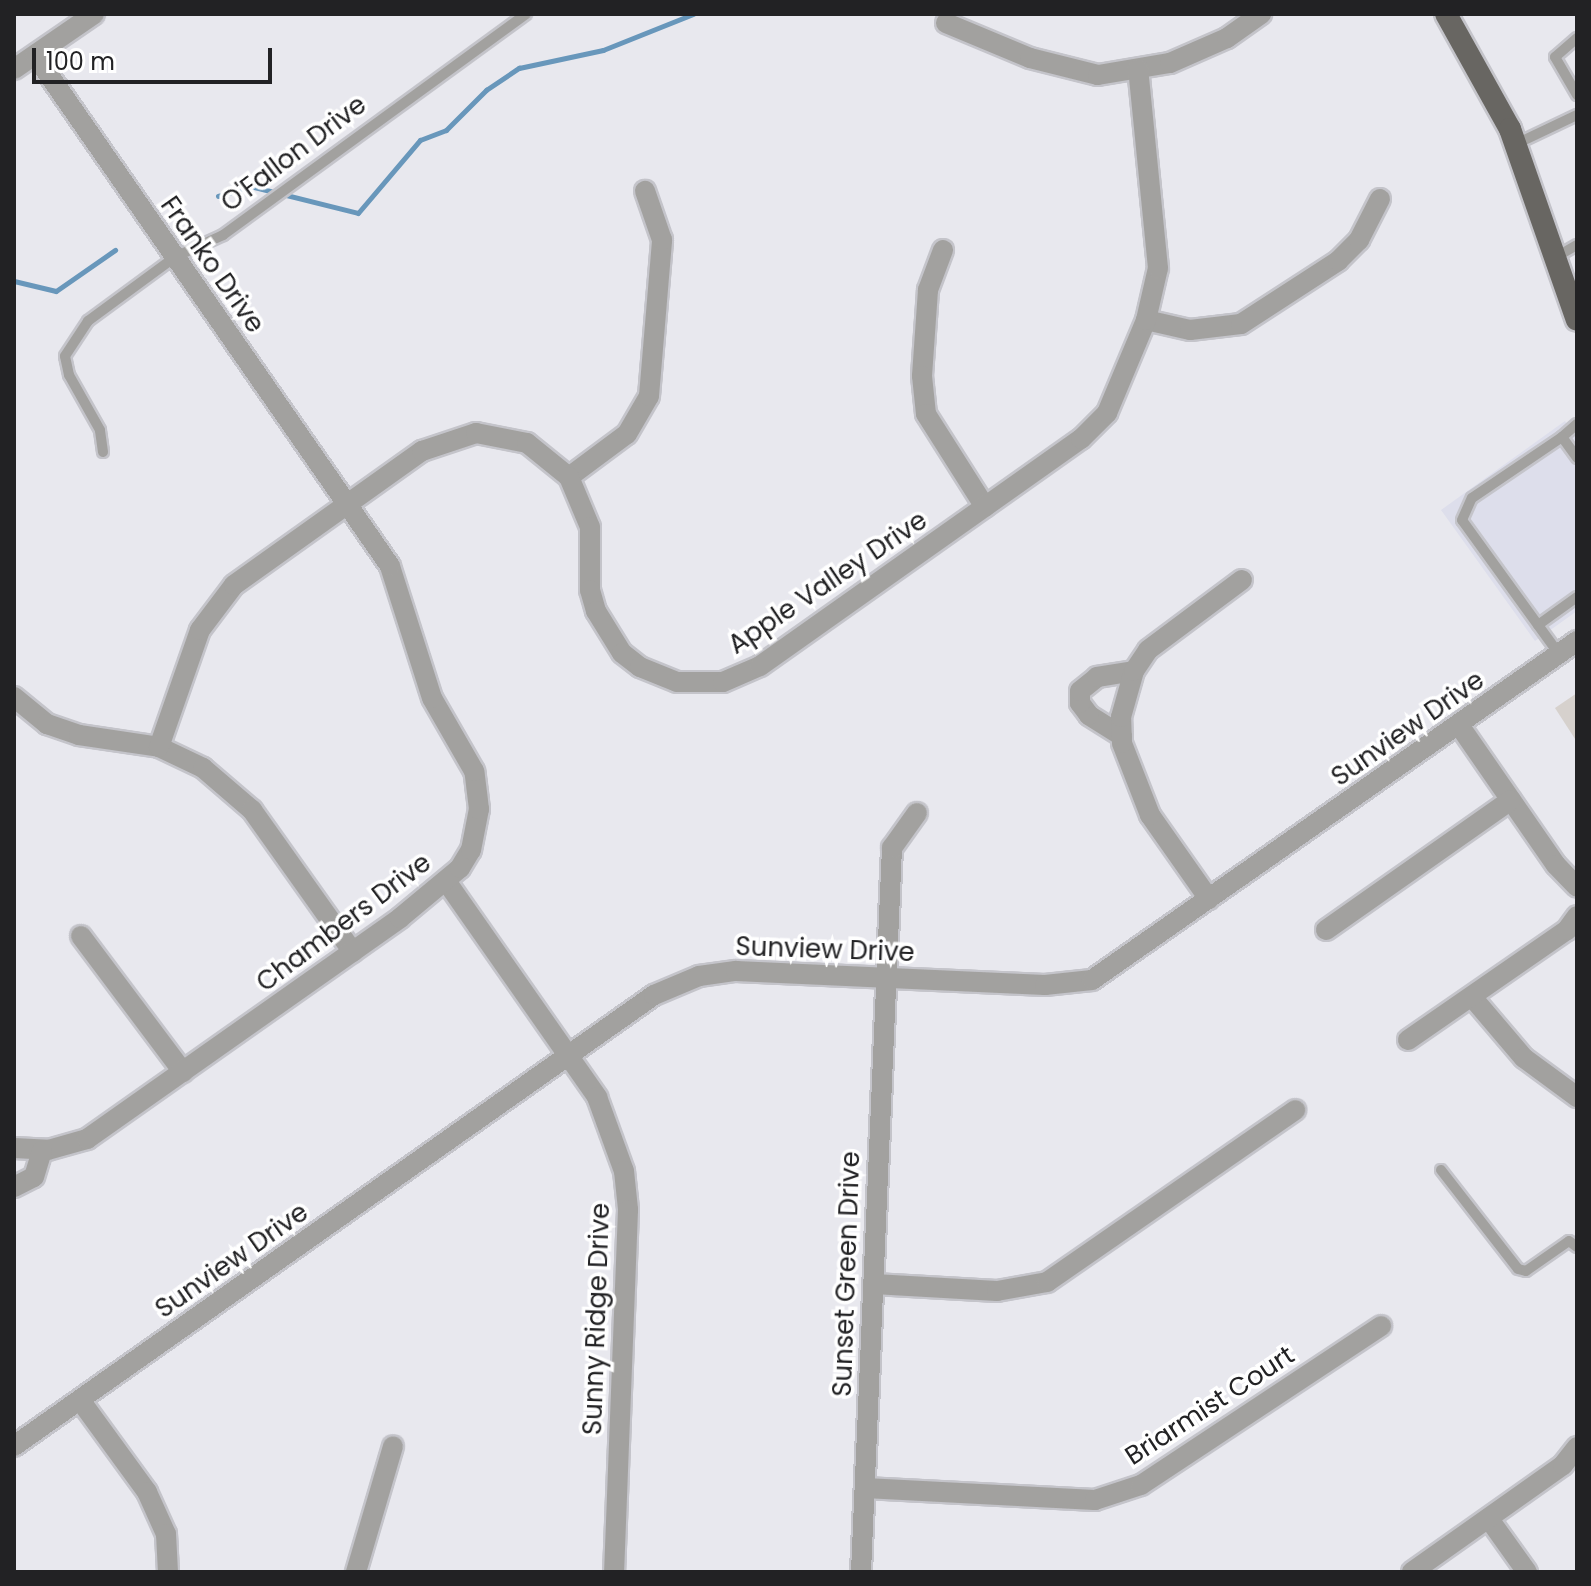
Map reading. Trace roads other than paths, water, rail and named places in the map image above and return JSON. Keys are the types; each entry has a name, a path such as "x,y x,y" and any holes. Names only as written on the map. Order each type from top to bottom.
{"main road":[{"path":"1446,14 1516,144 1577,320"}],"street":[{"path":"14,69 94,14"},
{"path":"946,23 1030,58 1098,75 1138,69 1199,51 1261,14"},
{"name":"Franko Drive","path":"35,55 347,505"},
{"name":"Apple Valley Drive","path":"159,747 200,630 221,598 248,573 422,451 476,433 527,443 569,477 590,527 590,590 604,629 640,667 677,682 723,682 760,666 985,507 1101,420 1121,387 1146,320 1158,268 1158,237 1138,69"},
{"path":"569,477 627,434 649,396 662,240 645,191"},
{"path":"1146,320 1190,330 1241,324 1338,261 1359,240 1380,199"},
{"path":"943,250 928,290 922,376 926,414 985,507"},
{"name":"Chambers Drive","path":"14,1148 42,1151 87,1139 353,952 460,868 477,831 474,771 421,671 399,584 347,505"},
{"path":"1209,899 1150,815 1122,736 1121,717 1134,671 1167,634 1242,580"},
{"name":"Sunview Drive","path":"14,1446 654,995 699,976 736,971 1045,985 1092,980 1577,641"},
{"path":"1122,736 1089,715 1080,703 1080,691 1097,677 1134,671"},
{"path":"17,705 47,724 79,735 159,747 203,768 252,810 353,952"},
{"path":"1459,725 1577,887"},
{"path":"1326,930 1511,800"},
{"name":"Sunset Green Drive","path":"861,1572 884,978 892,848 917,813"},
{"name":"Sunny Ridge Drive","path":"446,881 568,1054 608,1118 624,1171 628,1210 614,1572"},
{"path":"1408,1040 1567,930 1577,916"},
{"path":"81,936 183,1072"},
{"path":"1472,997 1524,1058 1577,1097"},
{"path":"874,1284 997,1291 1047,1282 1295,1110"},
{"path":"14,1187 34,1177 42,1151"},
{"name":"Briarmist Court","path":"865,1488 1095,1500 1141,1485 1381,1326"},
{"path":"80,1400 147,1492 166,1534 168,1572"},
{"path":"356,1572 393,1446"},
{"path":"1412,1572 1563,1465 1577,1447"},
{"path":"1489,1519 1527,1572"}],"lane":[{"name":"O'Fallon Drive","path":"103,452 100,430 69,375 65,356 88,321 175,257 223,235 526,14"},
{"path":"1577,38 1555,57 1577,95"},
{"path":"1516,144 1577,115"},
{"path":"1556,257 1577,245"},
{"path":"1559,654 1462,520 1472,498 1577,424"},
{"path":"1562,437 1577,436"},
{"path":"1562,437 1577,458"},
{"path":"1538,625 1577,597"},
{"path":"1441,1170 1518,1269 1526,1271 1569,1241 1577,1247"}],"waterway":[{"path":"218,196 250,186 358,213 420,140 446,130 486,90 519,68 603,50 693,14"},
{"path":"14,281 56,291 115,250"}]}
